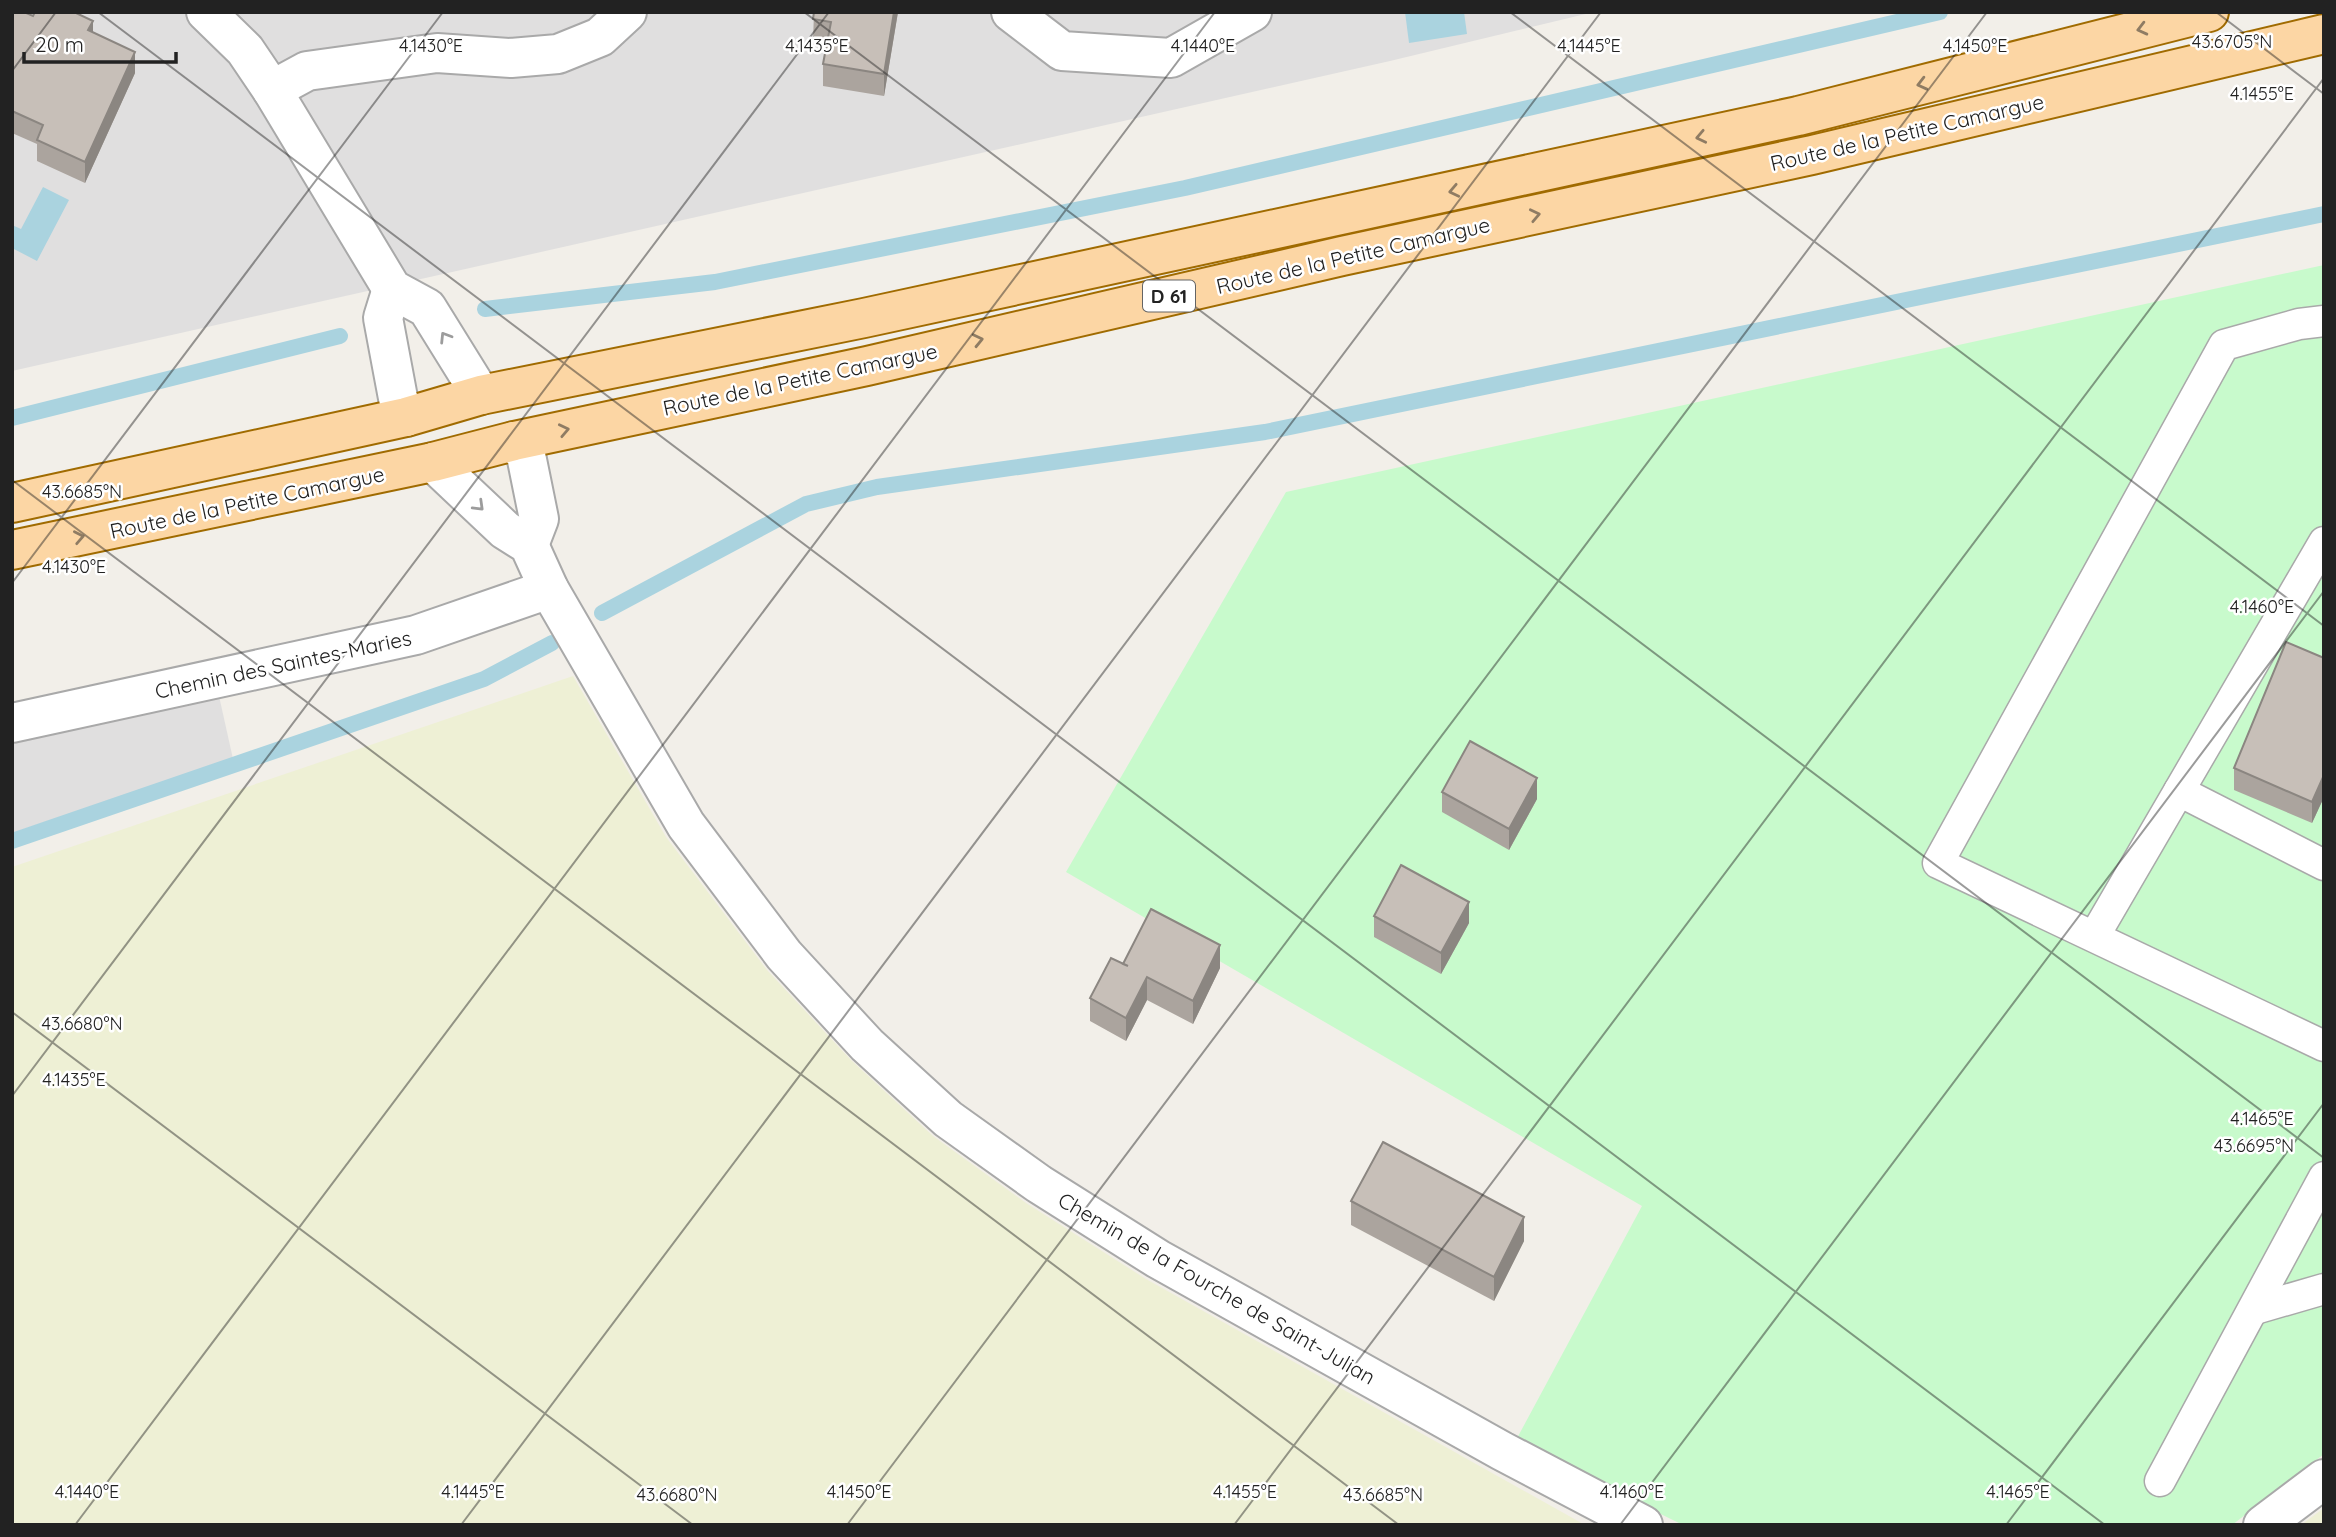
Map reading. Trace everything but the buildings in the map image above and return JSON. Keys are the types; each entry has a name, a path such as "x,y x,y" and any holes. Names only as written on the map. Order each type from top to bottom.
{"main road":[{"name":"Route de la Petite Camargue","path":"12,503 406,417 481,395 864,318 1798,116 2209,12"},
{"name":"Route de la Petite Camargue","path":"12,550 433,462 514,441 867,366 1342,256 1812,155 2324,34"},
{"path":"481,395 514,441"},
{"path":"406,417 433,462"}],"street":[{"path":"206,12 245,50 272,90 392,289 427,308 481,395"},
{"path":"272,90 307,71 437,53 511,58 558,54 600,37 627,12"},
{"path":"1012,12 1062,51 1171,58 1252,12"},
{"path":"392,289 383,318 398,398 406,417"},
{"path":"433,462 505,530 529,545 539,519 526,455 514,441"},
{"name":"Chemin de la Fourche de Saint-Julian","path":"529,545 549,589 686,825 784,955 867,1045 948,1119 1039,1184 1158,1259 1502,1451 1643,1525"},
{"name":"Chemin des Saintes-Maries","path":"12,723 416,635 549,589"},
{"path":"2263,1525 2324,1479"}],"lane":[{"path":"2324,321 2299,324 2224,345 1938,863 2324,1046"},
{"path":"2095,936 2324,542"},
{"path":"2179,791 2324,865"},
{"path":"2160,1481 2324,1177"},
{"path":"2255,1309 2324,1289"}],"shaded area":[{"path":"12,12 1594,12 1390,61 12,371"},
{"path":"219,696 233,759 12,833 12,744"}],"green space":[{"path":"2324,265 2324,1454 2232,1525 1683,1525 1515,1442 1642,1206 1066,872 1286,492"},
{"path":"573,676 666,837 767,970 851,1060 933,1136 1026,1203 1146,1279 1585,1525 12,1525 12,867"},
{"path":"2324,1508 2324,1525 2301,1525"}],"water":[{"path":"1405,12 1464,12 1467,34 1409,43"},
{"path":"43,187 69,200 37,261 12,248 12,225 21,229"}],"waterway":[{"path":"485,309 715,282 1185,188 1940,12"},
{"path":"602,613 806,504 877,487 1265,432 2324,214"},
{"path":"12,418 340,336"},
{"path":"12,841 484,679 552,643"}]}
